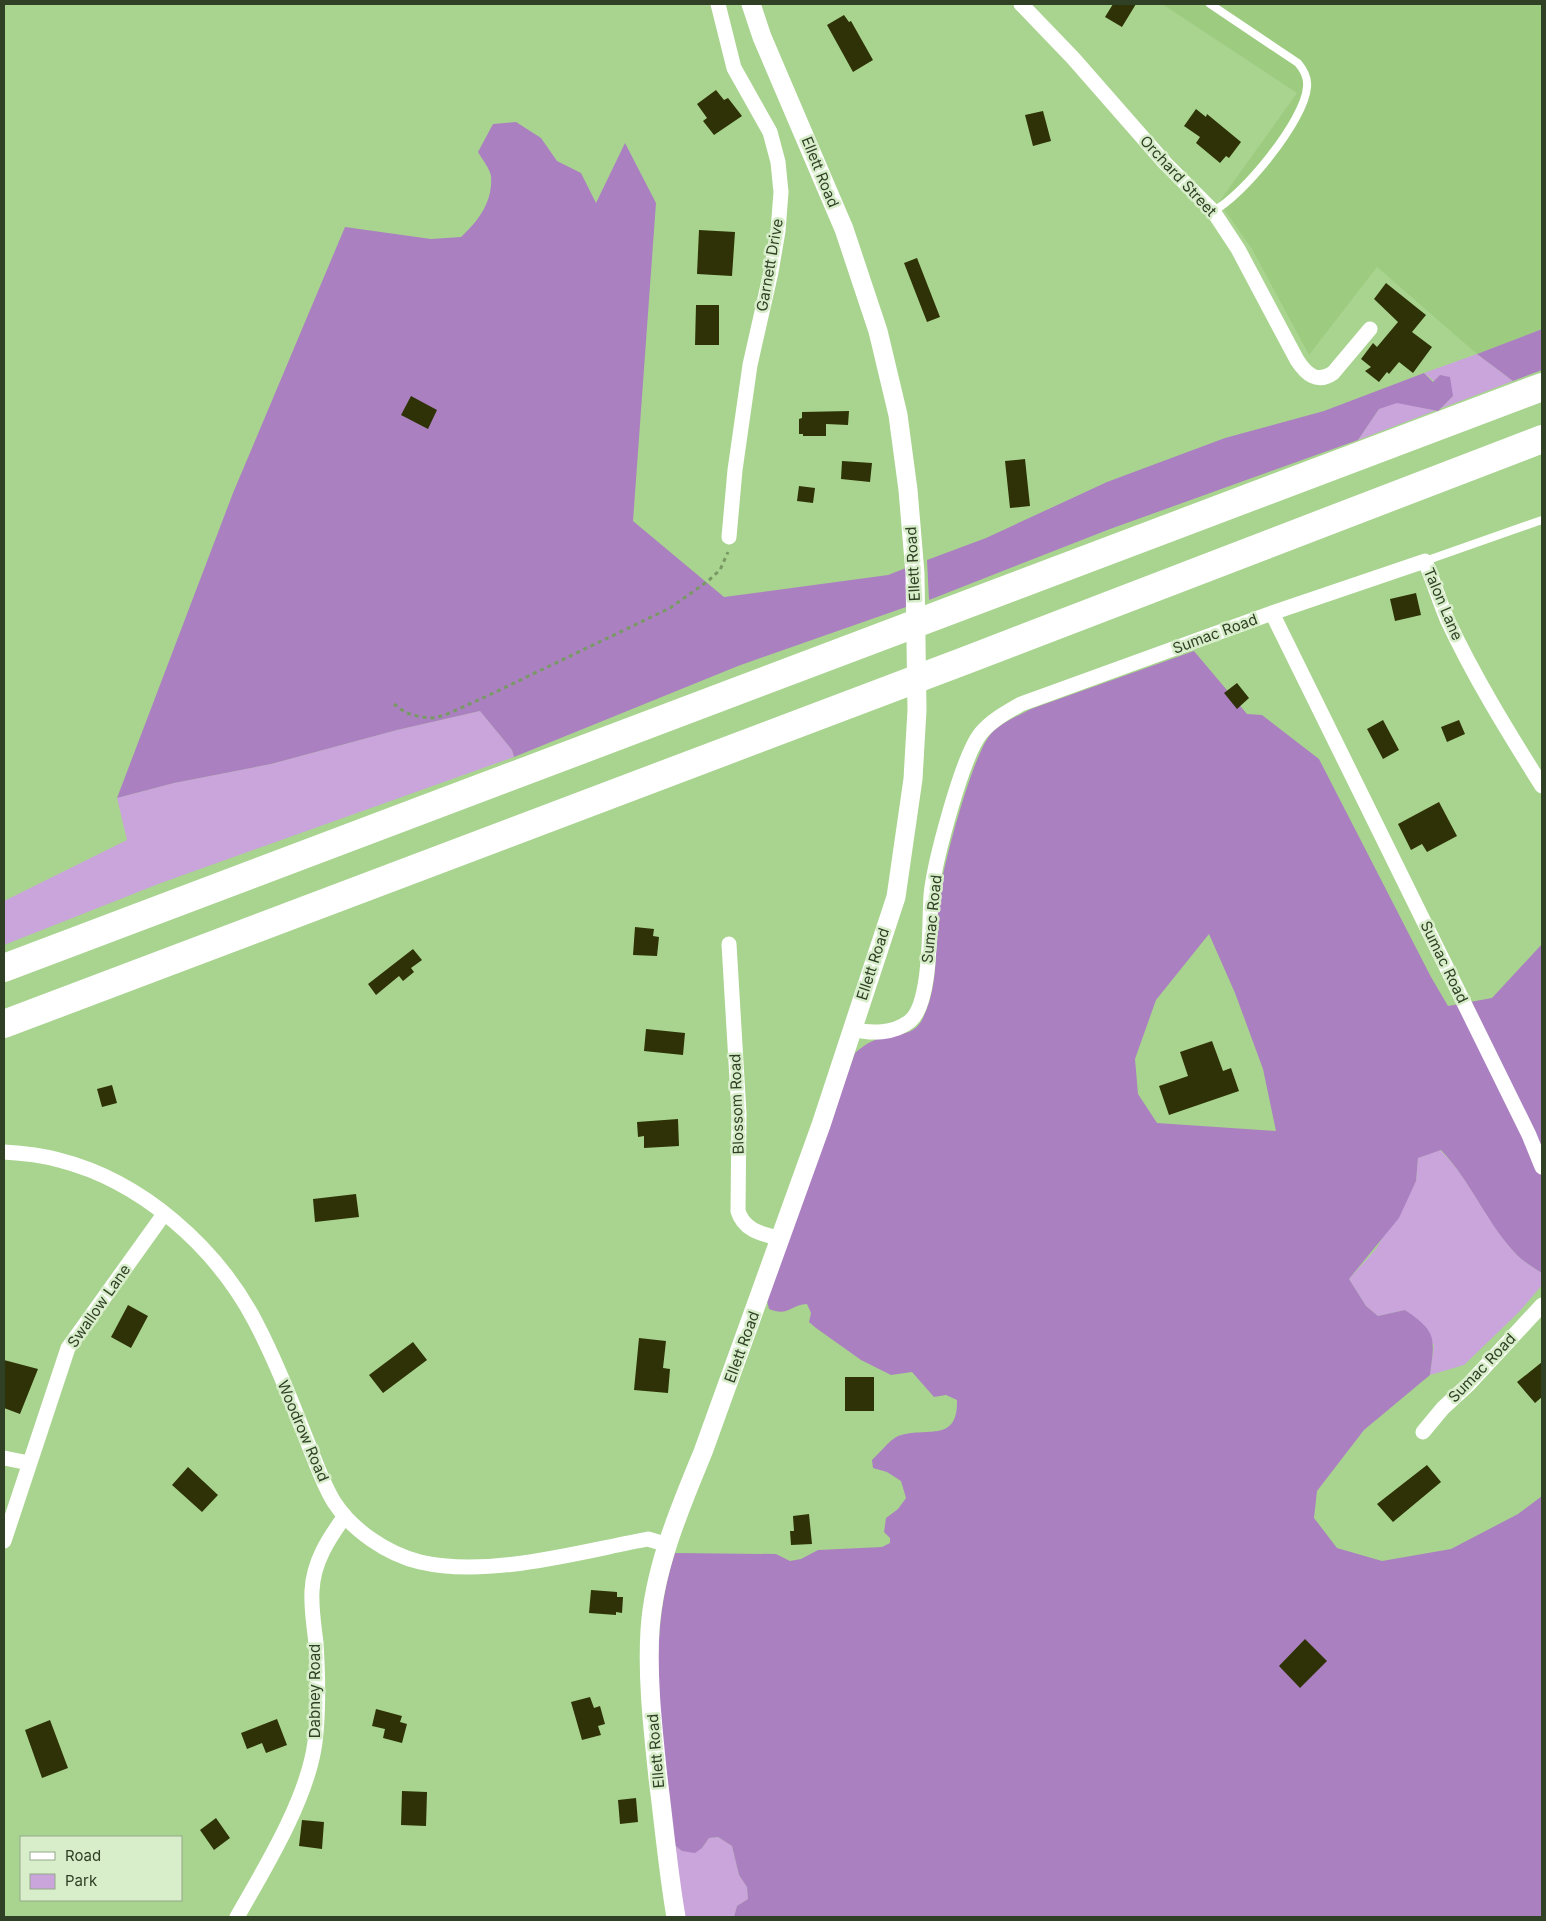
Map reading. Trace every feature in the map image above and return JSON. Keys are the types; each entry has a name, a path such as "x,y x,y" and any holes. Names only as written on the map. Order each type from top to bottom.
{"highway":[{"path":"4,968 1542,387"},
{"path":"4,1024 964,661 1542,438"}],"street":[{"name":"Garnett Drive","path":"718,4 734,68 770,132 778,162 780,192 778,231 771,272 750,366 735,470 730,536"},
{"name":"Ellett Road","path":"676,1917 668,1866 651,1690 650,1629 657,1585 668,1545 781,1240 896,897 914,779 917,710 915,583 908,490 898,415 878,331 844,229 762,37 751,4"},
{"name":"Orchard Street","path":"1021,4 1073,58 1165,163 1214,212 1238,249 1297,360 1307,374 1319,379 1326,378 1333,373 1370,328"},
{"name":"Talon Lane","path":"1272,613 1425,561 1446,617 1468,660 1504,726 1542,786"},
{"name":"Sumac Road","path":"852,1029 870,1034 890,1030 911,1020 921,1004 928,958 932,894 940,855 967,761 981,733 999,716 1021,704 1272,613 1529,1135 1542,1167"},
{"name":"Blossom Road","path":"729,944 739,1113 738,1211 741,1219 750,1229 781,1240"},
{"name":"Woodrow Road","path":"4,1152 60,1160 93,1172 134,1194 164,1214 215,1261 244,1302 274,1362 322,1479 334,1502 345,1516 389,1550 418,1561 438,1565 488,1568 648,1540 668,1545"},
{"name":"Swallow Lane","path":"4,1541 68,1348 164,1214"},
{"name":"Sumac Road","path":"1423,1432 1443,1408 1469,1384 1542,1305"},
{"path":"4,1458 29,1463"},
{"name":"Dabney Road","path":"237,1917 286,1828 308,1770 315,1743 317,1699 312,1591 316,1568 326,1542 345,1516"}],"lane":[{"path":"1210,4 1298,62 1305,74 1307,87 1298,113 1272,152 1232,198 1214,212"},
{"path":"1425,561 1542,520"}],"path":[{"path":"394,704 406,712 421,717 445,715 643,622 690,596 714,576 720,570 728,551 730,536"}],"shaded area":[{"path":"1162,4 1542,4 1542,329 1477,354 1377,267 1309,355 1252,249 1219,202 1297,93"},
{"path":"516,122 541,138 557,161 581,173 596,203 625,143 656,203 633,521 724,597 888,575 906,568 906,607 738,666 514,757 512,750 480,711 397,730 271,764 174,783 117,798 233,493 345,227 431,239 461,237 478,218 490,194 491,176 488,167 478,152 493,124"},
{"path":"1542,329 1542,370 1513,381 1477,354"},
{"path":"1424,373 1433,382 1440,375 1450,377 1453,396 1438,411 1397,403 1379,409 1358,440 1110,529 929,600 927,560 986,538 1107,482 1225,438 1324,411"},
{"path":"1194,651 1247,714 1262,715 1319,759 1431,977 1448,1006 1492,998 1542,944 1542,1273 1520,1258 1506,1243 1452,1162 1441,1150 1418,1158 1416,1181 1399,1218 1349,1279 1366,1306 1378,1316 1405,1310 1423,1324 1431,1336 1433,1344 1430,1375 1364,1430 1317,1491 1314,1518 1337,1548 1382,1561 1451,1549 1518,1514 1542,1496 1542,1917 734,1917 737,1906 748,1899 747,1887 739,1875 732,1846 718,1837 709,1838 702,1848 695,1853 682,1851 673,1844 661,1735 658,1661 660,1625 675,1553 776,1554 790,1561 801,1559 818,1550 882,1547 890,1543 890,1538 884,1532 886,1518 898,1509 906,1498 901,1481 887,1472 873,1468 872,1460 898,1436 909,1433 938,1431 946,1428 952,1423 956,1414 957,1400 946,1395 934,1397 912,1372 891,1375 861,1360 816,1328 809,1322 811,1313 807,1304 781,1312 769,1309 767,1301 855,1053 873,1041 905,1033 915,1028 920,1024 929,1004 935,974 941,883 967,788 983,747 990,735 999,727 1031,709","holes":["1209,934 1235,993 1263,1069 1276,1131 1157,1123 1138,1094 1135,1059 1156,1000"]}],"green space":[{"path":"1477,354 1513,381 1440,409 1453,396 1424,373"},
{"path":"1397,402 1436,410 1358,440 1379,409"},
{"path":"480,711 512,750 514,757 161,883 4,945 4,901 127,840 117,798 174,783 271,764 397,730"},
{"path":"1440,1150 1461,1175 1506,1243 1520,1258 1542,1273 1542,1285 1519,1312 1464,1365 1430,1375 1434,1345 1405,1310 1378,1316 1366,1306 1349,1279 1376,1249 1416,1181 1418,1158"},
{"path":"718,1837 732,1846 739,1875 747,1887 748,1899 737,1906 734,1917 684,1917 673,1844 682,1851 702,1848 709,1838"}],"building":[{"path":"1113,4 1136,4 1122,27 1105,17"},
{"path":"844,15 849,22 851,21 873,60 853,72 827,25"},
{"path":"716,90 724,100 728,98 742,116 714,135 703,121 707,118 697,104"},
{"path":"1196,109 1206,117 1207,114 1241,142 1229,158 1226,156 1220,163 1196,143 1200,137 1184,126"},
{"path":"1043,111 1051,141 1033,146 1025,115"},
{"path":"699,230 735,232 732,276 697,274"},
{"path":"917,258 940,317 927,322 904,263"},
{"path":"1386,283 1426,315 1412,332 1432,347 1413,373 1399,362 1379,382 1365,371 1371,367 1361,359 1373,343 1377,347 1398,322 1374,299"},
{"path":"696,305 719,305 719,345 695,345"},
{"path":"411,396 437,410 428,429 401,415"},
{"path":"849,411 848,425 826,424 826,436 803,436 803,434 799,434 799,419 802,418 802,412"},
{"path":"1025,459 1030,506 1010,508 1005,461"},
{"path":"842,461 872,463 870,482 841,479"},
{"path":"799,486 815,488 813,503 797,501"},
{"path":"1416,593 1421,615 1395,621 1390,599"},
{"path":"1237,683 1249,698 1237,709 1224,693"},
{"path":"1383,720 1399,750 1383,759 1367,729"},
{"path":"1459,720 1465,734 1447,742 1441,727"},
{"path":"1439,802 1457,836 1427,852 1422,844 1411,850 1398,824"},
{"path":"635,927 654,929 653,936 659,937 657,956 633,955"},
{"path":"413,949 422,960 411,968 414,972 403,981 399,976 376,995 368,984"},
{"path":"646,1029 685,1033 683,1055 644,1051"},
{"path":"1212,1041 1223,1071 1231,1068 1239,1091 1169,1115 1159,1086 1188,1076 1180,1052"},
{"path":"112,1085 117,1103 102,1107 97,1089"},
{"path":"678,1119 679,1146 644,1148 644,1136 638,1137 637,1122"},
{"path":"356,1194 359,1217 315,1222 313,1199"},
{"path":"128,1305 148,1316 131,1348 111,1337"},
{"path":"639,1338 666,1341 663,1368 670,1369 668,1393 634,1390"},
{"path":"413,1342 427,1360 383,1393 369,1375"},
{"path":"4,1360 38,1369 20,1414 4,1408"},
{"path":"1542,1362 1542,1397 1535,1403 1517,1382"},
{"path":"845,1377 874,1377 874,1411 845,1411"},
{"path":"1427,1465 1441,1482 1393,1522 1377,1504"},
{"path":"188,1467 218,1495 202,1512 172,1485"},
{"path":"809,1514 812,1544 791,1545 790,1531 794,1531 793,1516"},
{"path":"591,1590 617,1592 617,1597 623,1597 622,1613 616,1612 616,1615 589,1613"},
{"path":"1305,1639 1327,1661 1300,1688 1279,1666"},
{"path":"590,1697 594,1708 600,1706 605,1724 598,1726 601,1735 582,1740 571,1702"},
{"path":"376,1709 402,1716 400,1722 407,1724 402,1743 383,1738 385,1729 372,1726"},
{"path":"277,1719 287,1745 266,1753 262,1743 247,1749 241,1733"},
{"path":"50,1720 68,1768 42,1778 25,1730"},
{"path":"402,1791 427,1792 426,1826 401,1825"},
{"path":"636,1798 638,1822 620,1824 618,1800"},
{"path":"216,1818 230,1838 214,1850 200,1830"},
{"path":"302,1820 324,1822 322,1849 299,1846"}]}
